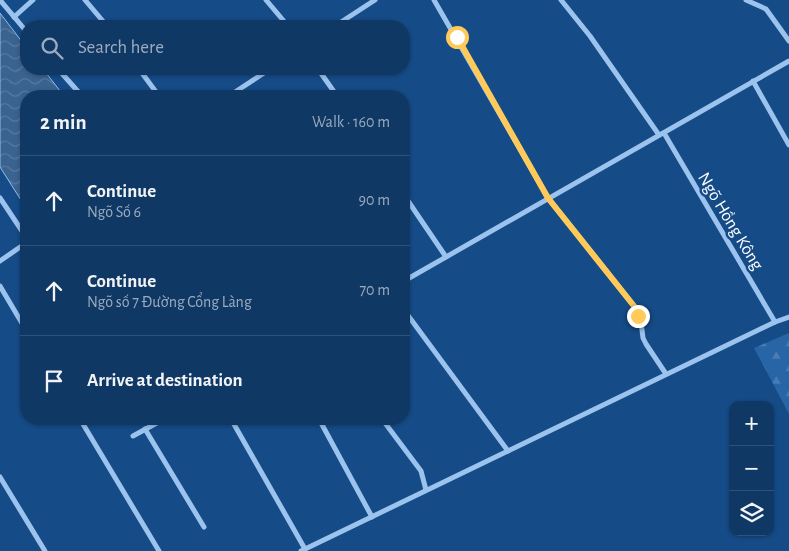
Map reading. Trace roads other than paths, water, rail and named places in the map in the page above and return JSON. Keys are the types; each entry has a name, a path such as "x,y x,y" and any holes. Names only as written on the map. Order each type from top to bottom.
{"street":[{"path":"0,0 20,24"},
{"path":"14,17 33,0"},
{"path":"85,0 102,20"},
{"path":"266,0 283,20"},
{"path":"344,20 374,0"},
{"path":"434,0 548,198 634,306 641,322 643,338 666,374"},
{"name":"Ngõ Hồng Kông","path":"561,0 662,134 775,322"},
{"path":"746,0 766,8 789,41"},
{"path":"410,278 789,61"},
{"path":"63,75 77,90"},
{"path":"143,75 155,90"},
{"path":"238,90 261,75"},
{"path":"322,75 333,90"},
{"path":"753,81 789,145"},
{"path":"0,198 20,229"},
{"path":"410,204 446,257"},
{"path":"0,260 20,247"},
{"path":"0,286 20,320"},
{"path":"234,425 303,550 666,374 789,317"},
{"path":"410,318 508,451"},
{"path":"84,425 159,551"},
{"path":"134,436 153,425"},
{"path":"322,425 372,517"},
{"path":"386,425 421,471 426,490"},
{"path":"145,429 204,527"},
{"path":"0,477 45,551"}],"water":[{"path":"0,13 20,39 20,75 48,75 59,90 20,90 20,199 0,167"}]}
